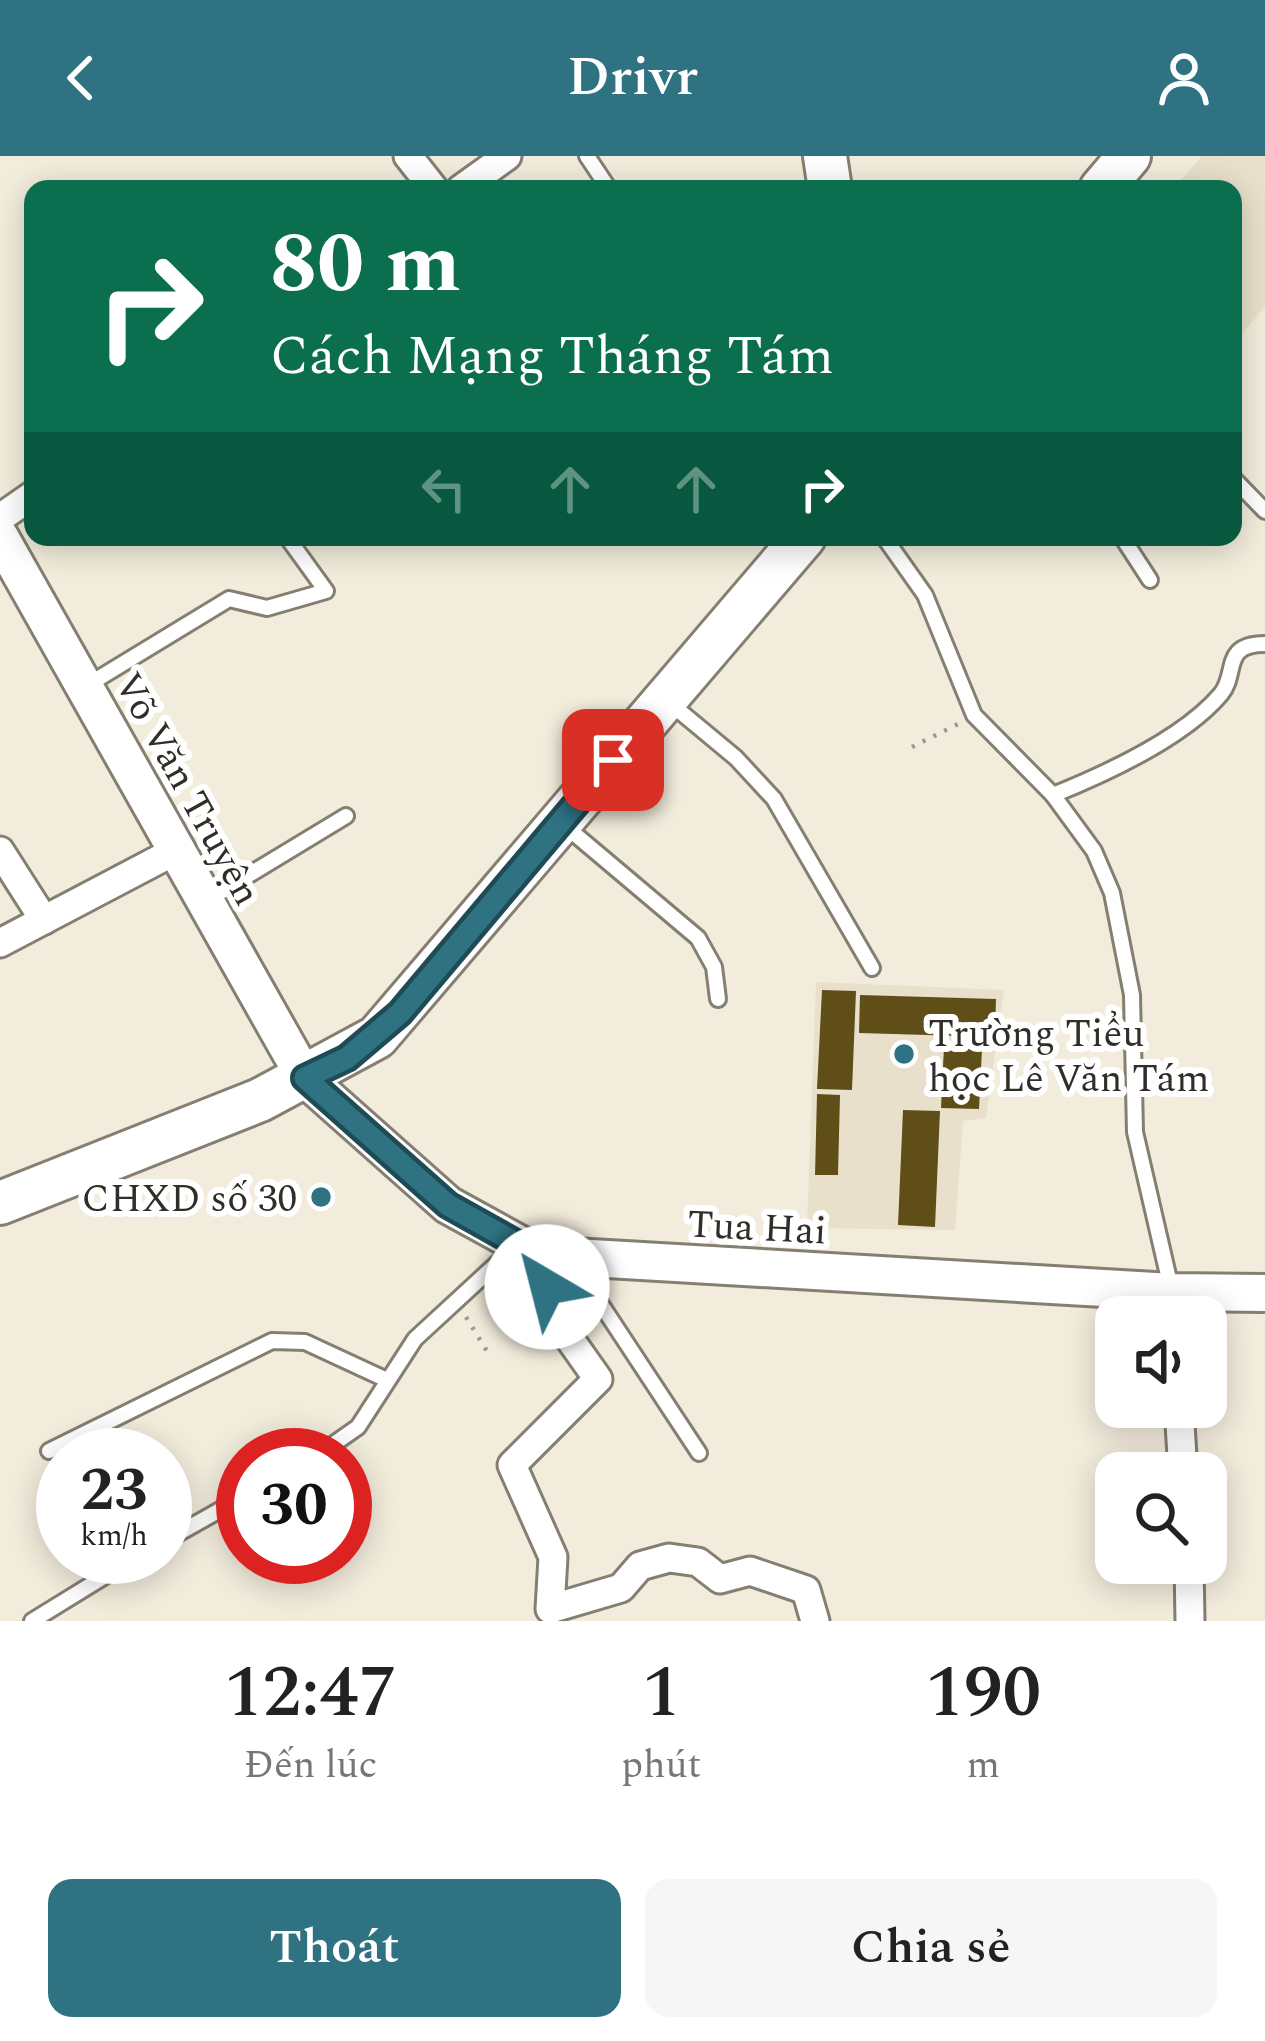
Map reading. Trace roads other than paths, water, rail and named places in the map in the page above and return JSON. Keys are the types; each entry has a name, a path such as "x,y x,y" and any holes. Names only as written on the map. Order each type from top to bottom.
{"main road":[{"path":"1109,180 1129,156"},
{"name":"Võ Văn Truyện","path":"0,537 305,1078"},
{"path":"0,1203 305,1078 347,1058 388,1025 796,546"},
{"name":"Tua Hai","path":"305,1078 413,1178 476,1225 542,1253 1095,1299"},
{"name":"Tua Hai","path":"1227,1298 1265,1293"}],"street":[{"path":"408,156 427,180"},
{"path":"474,180 508,156"},
{"path":"0,851 44,920"},
{"path":"0,943 175,851"},
{"path":"542,1253 555,1318 598,1379 512,1465 554,1557 550,1609 621,1588 640,1566 669,1558 698,1562 720,1579 750,1570 806,1591 815,1621"},
{"path":"1189,1584 1190,1621"}],"lane":[{"path":"1242,487 1265,511"},
{"path":"86,686 229,598 267,608 326,591 293,546"},
{"path":"890,546 925,595 974,716 1053,795 1094,851 1112,893 1132,995 1135,1132 1171,1296"},
{"path":"1128,546 1150,580"},
{"path":"1053,795 1120,768 1155,745 1224,691 1234,657 1248,646 1265,644"},
{"path":"665,699 736,758 774,799 872,968"},
{"path":"205,901 346,815"},
{"path":"560,821 698,938 714,967 718,999"},
{"path":"357,1428 416,1339 457,1302 542,1253 699,1453"},
{"path":"96,1428 272,1341 305,1342 387,1380"},
{"path":"32,1621 92,1584"}],"place":[{"name":"Trường Tiểu học Lê Văn Tám","path":"904,1054"},
{"name":"CHXD số 30","path":"321,1197"}]}
